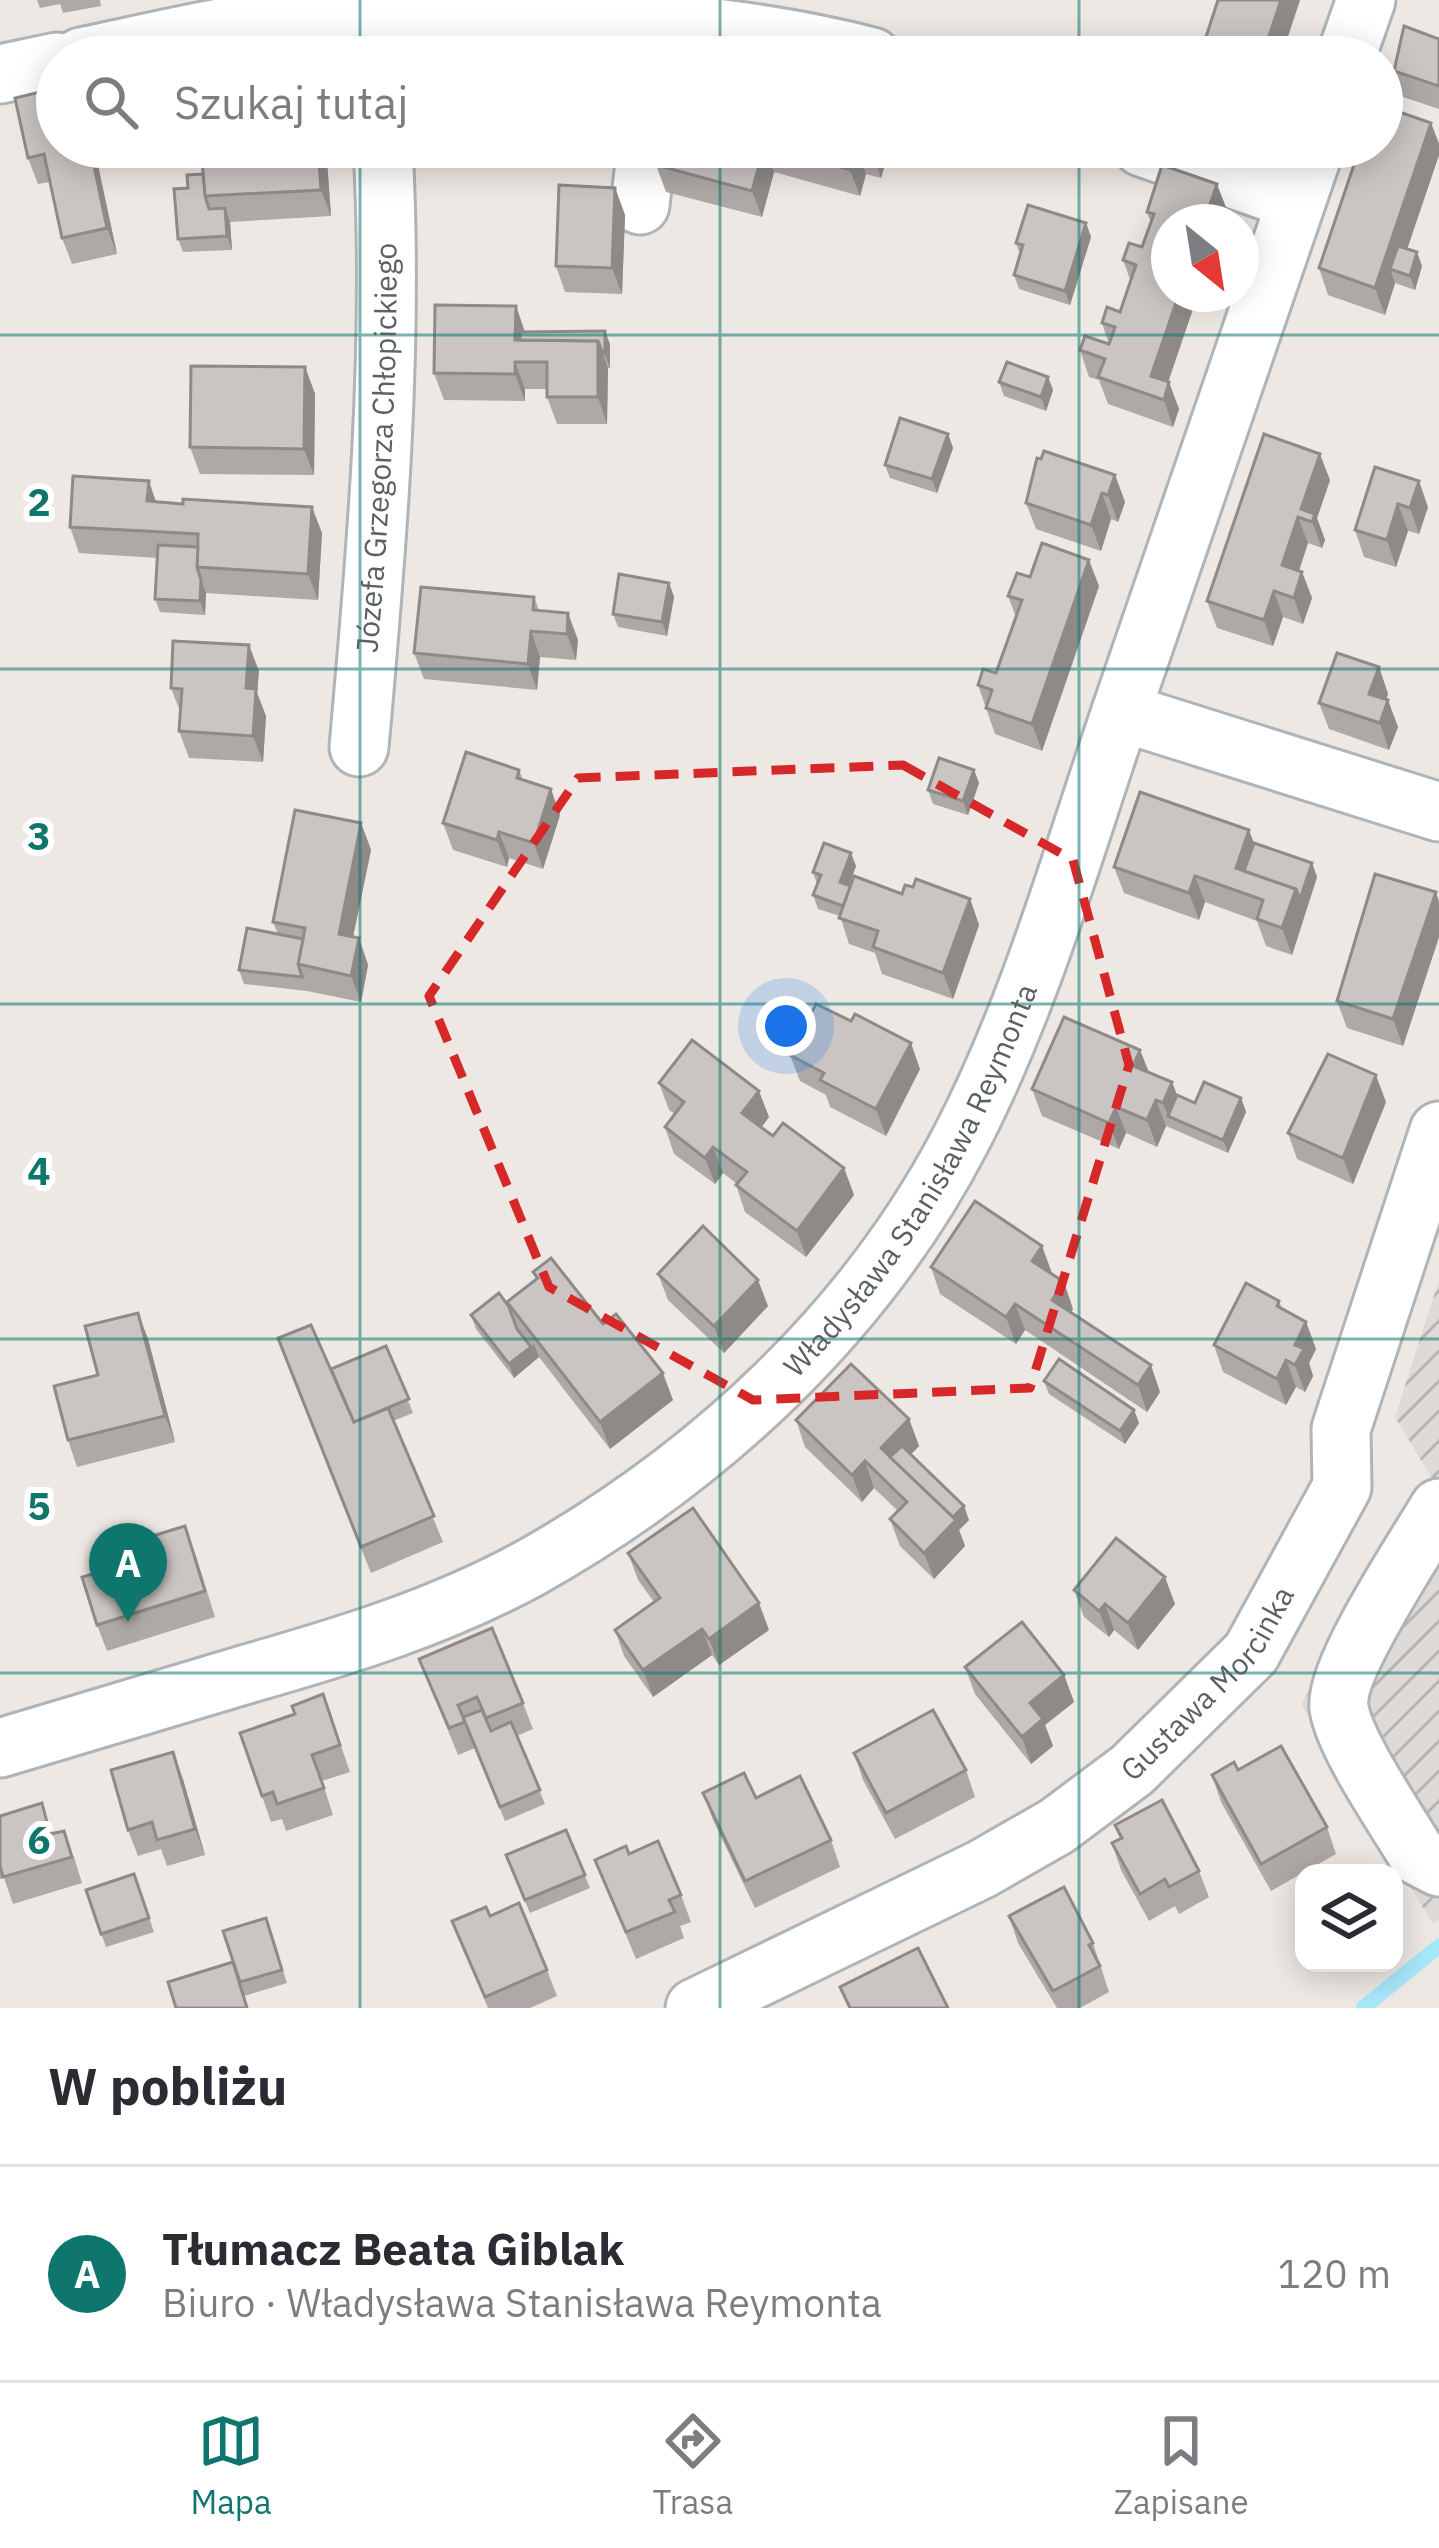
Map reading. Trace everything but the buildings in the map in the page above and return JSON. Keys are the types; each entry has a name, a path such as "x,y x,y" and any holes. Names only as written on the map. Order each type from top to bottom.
{"street":[{"path":"1353,36 1366,0"},
{"path":"184,36 311,16 587,36"},
{"path":"0,74 36,66"},
{"name":"Józefa Grzegorza Chłopickiego","path":"359,747 383,430 384,168"},
{"path":"640,205 644,168"},
{"path":"1202,168 1296,201"},
{"name":"Władysława Stanisława Reymonta","path":"0,1748 385,1634 526,1570 617,1516 729,1431 852,1304 934,1187 960,1141 1039,952 1308,168"},
{"path":"1121,712 1439,812"},
{"name":"Gustawa Morcinka","path":"695,2008 982,1869 1057,1826 1148,1755 1252,1653 1342,1487 1341,1429 1439,1131"},
{"path":"1439,1508 1347,1668 1339,1706 1345,1729 1418,1856 1439,1867"}],"highlighted area":[{"path":"903,765 1073,860 1129,1065 1030,1388 753,1400 549,1287 429,996 578,778"}],"shaded area":[{"path":"1439,1280 1439,1919 1433,1924 1403,1874 1403,1864 1397,1864 1301,1704 1433,1480 1395,1417"}],"waterway":[{"path":"1363,2008 1439,1946"}],"place":[{"name":"Tłumacz Beata Giblak","path":"128,1622"}]}
